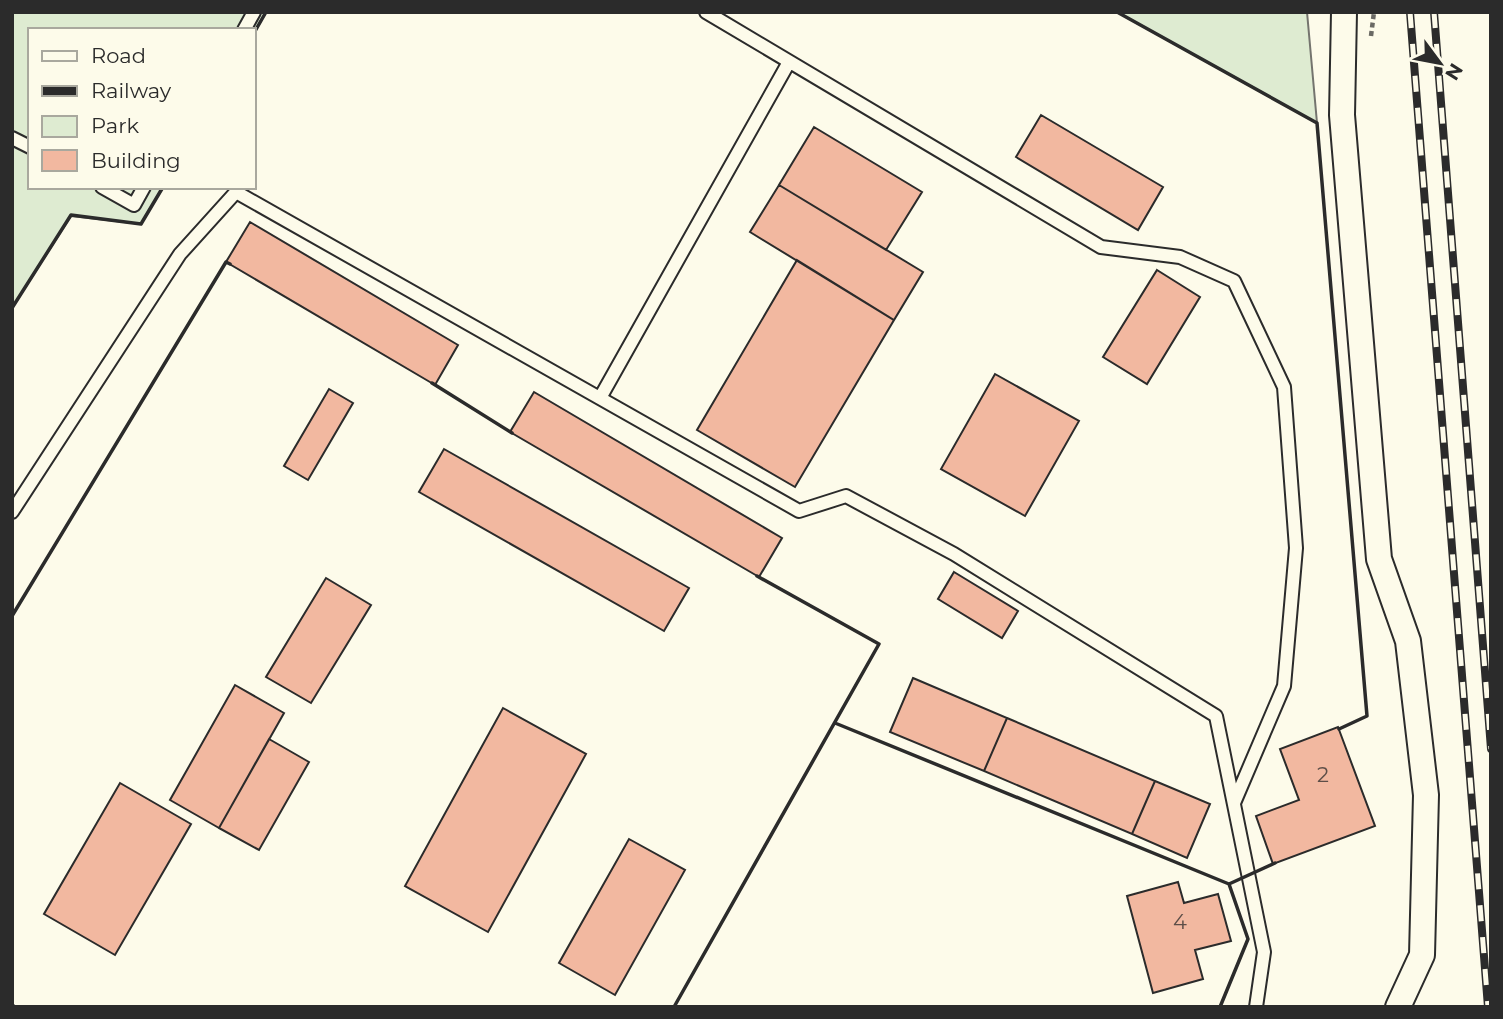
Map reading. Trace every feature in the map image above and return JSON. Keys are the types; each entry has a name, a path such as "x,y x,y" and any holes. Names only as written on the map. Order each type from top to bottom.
{"street":[{"path":"1344,12 1342,116 1379,559 1408,641 1426,795 1422,955 1398,1007"}],"lane":[{"path":"245,28 254,12"},
{"path":"706,12 1101,247 1180,257 1234,281 1284,387 1296,548 1284,686 1234,804"},
{"path":"600,398 789,62"},
{"path":"12,138 28,146"},
{"path":"106,189 134,205 143,189"},
{"path":"12,512 180,254 236,192 799,511 846,496 954,554 1216,716 1264,952 1256,1007"}],"green space":[{"path":"12,12 266,12 256,30 28,28 28,189 162,189 141,224 71,216 12,308"},
{"path":"1117,12 1307,12 1317,123"}],"building":[{"path":"1041,115 1163,187 1138,230 1016,157"},
{"path":"814,127 922,192 886,250 779,185"},
{"path":"779,185 923,272 894,320 750,232"},
{"path":"250,222 458,345 435,385 226,262"},
{"path":"797,260 894,320 795,487 697,430"},
{"path":"1157,270 1200,297 1147,384 1103,357"},
{"path":"995,374 1079,421 1025,516 941,469"},
{"path":"329,389 353,403 308,480 284,466"},
{"path":"534,392 782,538 759,577 510,432"},
{"path":"444,449 689,588 664,631 419,492"},
{"path":"954,572 1018,611 1002,638 938,599"},
{"path":"326,578 371,605 311,703 266,677"},
{"path":"913,678 1007,718 984,771 890,732"},
{"path":"235,685 284,713 219,828 170,800"},
{"path":"503,708 586,754 488,932 405,886"},
{"path":"1007,718 1155,781 1132,834 984,771"},
{"path":"1338,727 1375,826 1273,864 1256,816 1299,800 1280,749"},
{"path":"269,739 309,762 259,850 219,828"},
{"path":"1155,781 1210,804 1187,858 1132,834"},
{"path":"120,783 191,824 115,955 44,914"},
{"path":"629,839 685,870 615,995 559,963"},
{"path":"1178,882 1184,903 1218,894 1231,941 1195,950 1203,979 1153,993 1127,896"}],"railway":[{"path":"1410,12 1488,1007"},
{"path":"1434,12 1491,749"}],"wall":[{"path":"256,30 266,12"},
{"path":"1117,12 1317,123 1367,716 1339,729"},
{"path":"12,308 71,215 141,224 162,189"},
{"path":"12,616 226,262 230,264"},
{"path":"432,383 512,433"},
{"path":"674,1007 879,644 757,576"},
{"path":"835,723 1229,884 1275,863"},
{"path":"1220,1007 1248,939 1229,884"}]}
